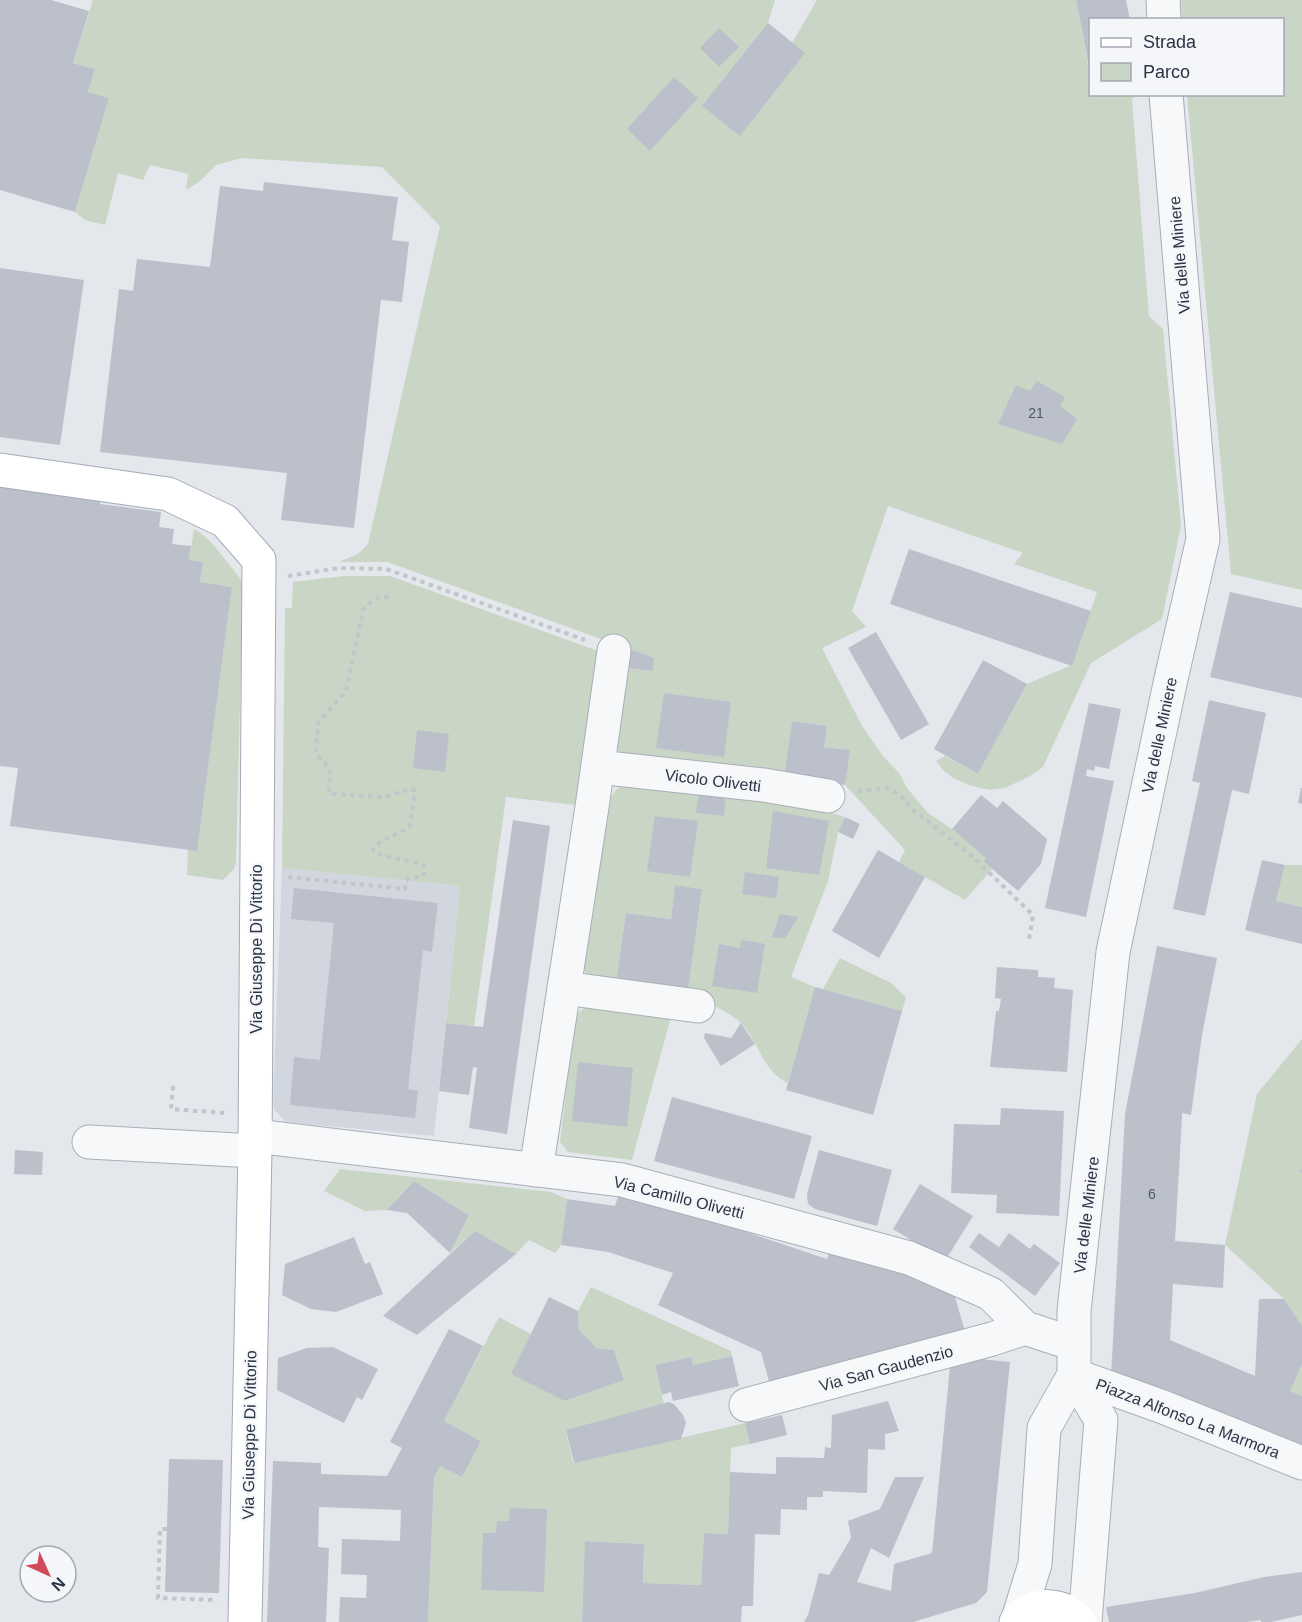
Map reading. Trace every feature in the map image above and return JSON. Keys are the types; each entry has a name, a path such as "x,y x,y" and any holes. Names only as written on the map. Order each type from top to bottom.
{"main road":[{"name":"Via Giuseppe Di Vittorio","path":"0,470 168,494 225,521 259,560 255,1134 246,1611"},
{"path":"1017,1620 1034,1609 1052,1606 1067,1611 1080,1622"}],"street":[{"path":"1163,0 1164,18"},
{"name":"Via delle Miniere","path":"1017,1620 1035,1564 1044,1428 1074,1360 1074,1311 1113,952 1203,538 1166,96"},
{"path":"536,1170 614,651"},
{"name":"Vicolo Olivetti","path":"598,767 764,785 828,796"},
{"path":"564,988 698,1006"},
{"name":"Via Camillo Olivetti","path":"89,1142 255,1134 622,1180 909,1258 991,1294 1025,1328 1074,1360"},
{"name":"Via San Gaudenzio","path":"746,1405 992,1340 1025,1328"},
{"path":"1074,1360 1101,1420 1085,1622"},
{"name":"Piazza Alfonso La Marmora","path":"1074,1360 1163,1407 1302,1462"}],"path":[{"path":"259,600 287,601 288,575 339,568 386,569 614,651"},
{"path":"257,874 405,889 406,881 410,877 419,877 425,873 422,864 381,855 373,849 376,844 410,825 415,790 383,796 331,794 329,793 330,769 316,751 320,720 346,691 363,610 370,601 377,597 393,599"},
{"path":"828,796 886,788 899,794 913,810 973,857 1033,915 1029,940"},
{"path":"173,1086 171,1108 255,1134"},
{"path":"167,1529 160,1529 158,1598 246,1611"}],"shaded area":[{"path":"282,868 460,886 434,1136 286,1122 274,1109"}],"green space":[{"path":"93,0 775,0 768,23 792,43 817,0 1076,0 1089,70 1089,96 1134,96 1132,100 1149,316 1163,329 1181,525 1162,619 1091,663 1043,767 1027,778 1004,788 989,790 953,778 936,761 945,756 978,774 1027,684 1072,665 1097,592 1014,564 1023,553 888,506 852,611 866,627 822,648 862,726 883,756 899,773 907,788 928,813 952,829 986,858 983,861 992,869 965,900 899,862 905,850 845,785 849,750 824,747 827,726 792,721 784,777 620,754 617,746 625,668 652,671 654,658 387,562 339,562 358,554 368,544 440,226 382,167 242,158 216,165 199,182 186,190 188,174 150,165 143,180 118,173 105,225 85,220 75,212 109,98 88,92 95,69 73,63"},
{"path":"1181,0 1302,0 1302,590 1231,574 1187,96 1284,96 1284,18 1182,18"},
{"path":"194,529 212,543 243,582 236,862 234,869 223,880 187,875 188,849 197,850 232,587 200,582 203,562 189,560"},
{"path":"344,576 390,576 598,651 576,805 506,797 474,1026 446,1023 460,886 282,868 285,608 292,608 293,582"},
{"path":"628,781 807,806 845,817 838,832 828,881 791,977 815,987 788,1083 772,1071 741,1023 688,991 702,889 675,885 671,919 626,913 616,982 595,980 585,972 584,965 611,797"},
{"path":"1285,865 1302,865 1302,907 1276,901"},
{"path":"840,958 891,983 906,997 902,1011 823,989"},
{"path":"586,1006 671,1017 632,1160 568,1152 560,1142 575,1016"},
{"path":"1302,1039 1302,1326 1284,1299 1225,1245 1257,1094"},
{"path":"340,1169 551,1192 567,1199 561,1245 555,1253 529,1240 516,1254 475,1231 450,1253 469,1215 414,1181 387,1210 365,1211 324,1191"},
{"path":"591,1287 731,1351 732,1356 693,1365 691,1357 655,1365 664,1404 566,1431 573,1463 745,1423 750,1444 731,1448 728,1534 704,1533 701,1585 643,1583 644,1544 586,1541 582,1622 428,1622 434,1478 440,1466 462,1477 481,1441 444,1421 499,1317 531,1334 565,1401 624,1380 614,1350 597,1348 579,1330 578,1311"},
{"path":"1302,1364 1302,1396 1290,1391"}],"building":[{"path":"0,0 51,0 89,11 73,63 95,69 88,92 109,98 75,212 0,190"},
{"path":"1076,0 1126,0 1130,18 1089,18 1089,67"},
{"path":"768,23 805,53 740,136 702,106"},
{"path":"719,28 739,47 719,67 700,48"},
{"path":"674,77 698,98 650,151 627,129"},
{"path":"264,182 398,197 392,240 409,242 402,302 381,300 354,528 281,520 287,473 100,452 119,289 133,291 137,259 210,267 220,186 263,191"},
{"path":"0,268 84,280 60,445 0,437"},
{"path":"1037,381 1065,397 1060,406 1077,419 1062,444 998,424 1016,385 1030,391"},
{"path":"0,484 101,497 100,504 161,512 159,527 174,529 172,544 191,546 189,560 203,562 200,582 232,587 197,851 10,826 18,768 0,766"},
{"path":"909,549 1091,611 1072,666 890,604"},
{"path":"1230,592 1302,608 1302,698 1210,677"},
{"path":"876,632 929,724 901,740 848,648"},
{"path":"627,648 654,658 653,671 625,668"},
{"path":"983,660 1027,684 978,774 934,749"},
{"path":"664,693 731,702 724,757 656,748"},
{"path":"1209,700 1266,713 1249,794 1232,790 1205,916 1173,909 1200,783 1192,781"},
{"path":"1089,703 1121,709 1109,769 1095,766 1094,771 1087,769 1086,776 1114,781 1086,917 1045,908"},
{"path":"792,721 827,726 824,747 850,750 845,785 784,777"},
{"path":"417,730 449,734 445,772 413,768"},
{"path":"1302,788 1302,804 1298,803"},
{"path":"699,792 726,796 724,816 696,813"},
{"path":"981,795 997,808 1003,801 1047,839 1041,864 1018,891 983,861 986,858 952,829"},
{"path":"773,811 829,821 819,875 766,868"},
{"path":"655,816 698,821 690,877 647,871"},
{"path":"845,817 860,824 853,839 838,832"},
{"path":"513,820 550,826 507,1134 469,1128 477,1068 473,1067 469,1095 439,1091 446,1023 483,1027"},
{"path":"878,850 925,877 879,958 832,931"},
{"path":"1262,860 1285,865 1276,901 1302,907 1302,944 1245,930"},
{"path":"745,872 779,877 776,898 742,894"},
{"path":"675,885 702,889 688,991 616,982 626,913 671,919"},
{"path":"294,888 438,903 432,952 423,950 408,1089 418,1091 415,1118 290,1105 294,1057 320,1060 334,923 291,919"},
{"path":"780,914 798,917 785,938 772,937"},
{"path":"741,940 765,944 757,993 712,986 719,944 740,948"},
{"path":"1157,946 1217,958 1202,1035 1191,1115 1182,1113 1175,1241 1225,1245 1223,1288 1173,1284 1170,1340 1255,1376 1259,1299 1284,1299 1302,1326 1302,1364 1290,1391 1302,1396 1302,1457 1111,1377 1125,1114"},
{"path":"997,967 1038,970 1038,977 1055,978 1054,988 1073,990 1067,1072 990,1067 996,1011 999,1011 1001,999 995,998"},
{"path":"815,987 902,1011 873,1115 786,1090"},
{"path":"741,1023 755,1044 721,1066 704,1038 705,1033 731,1038"},
{"path":"578,1062 633,1068 627,1127 572,1121"},
{"path":"672,1097 812,1136 794,1199 654,1161"},
{"path":"1001,1108 1064,1111 1059,1216 996,1213 997,1195 951,1193 954,1124 1000,1125"},
{"path":"15,1150 43,1152 42,1175 14,1174"},
{"path":"819,1150 892,1170 877,1226 815,1209 808,1204 807,1194"},
{"path":"414,1181 469,1215 450,1253 407,1213 387,1210"},
{"path":"920,1184 973,1216 945,1261 893,1229"},
{"path":"620,1190 827,1259 830,1249 952,1287 967,1338 772,1392 761,1352 658,1305 673,1273 608,1252 561,1245 567,1199 615,1206"},
{"path":"475,1231 516,1254 417,1335 383,1316"},
{"path":"979,1233 999,1247 1009,1233 1030,1249 1034,1244 1060,1263 1035,1296 969,1247"},
{"path":"354,1237 365,1264 370,1262 383,1294 336,1312 311,1309 282,1295 285,1264"},
{"path":"549,1297 578,1311 579,1330 597,1348 614,1350 624,1380 565,1401 511,1374"},
{"path":"449,1329 483,1346 444,1421 481,1441 462,1477 440,1466 434,1478 428,1622 339,1622 340,1597 366,1598 367,1575 341,1574 342,1539 400,1541 401,1510 319,1507 318,1547 329,1548 326,1622 267,1622 273,1461 321,1463 321,1474 387,1476 402,1448 390,1442"},
{"path":"333,1347 378,1369 362,1400 357,1397 344,1423 277,1390 278,1358 307,1348"},
{"path":"732,1356 739,1386 673,1401 671,1392 662,1395 655,1365 691,1357 693,1365"},
{"path":"951,1356 1010,1362 987,1592 976,1603 913,1622 804,1622 819,1573 829,1575 851,1538 848,1521 880,1509 895,1477 924,1477 889,1558 871,1548 857,1582 891,1591 894,1564 932,1553"},
{"path":"888,1401 899,1431 885,1434 885,1450 868,1449 867,1493 823,1491 823,1497 807,1497 807,1510 781,1509 780,1535 755,1534 753,1606 742,1606 741,1622 582,1622 585,1541 644,1544 643,1583 701,1585 704,1533 728,1534 730,1472 776,1474 776,1457 824,1458 825,1447 831,1448 832,1415"},
{"path":"669,1402 674,1404 683,1415 686,1423 681,1439 574,1463 566,1430"},
{"path":"782,1415 787,1435 750,1444 745,1423"},
{"path":"169,1459 223,1460 219,1593 165,1592"},
{"path":"510,1508 547,1509 544,1592 481,1590 483,1533 496,1533 497,1521 509,1521"},
{"path":"1302,1572 1302,1615 1271,1622 1261,1622 1261,1620 1247,1622 1109,1622 1106,1607 1195,1593 1264,1577"}]}
